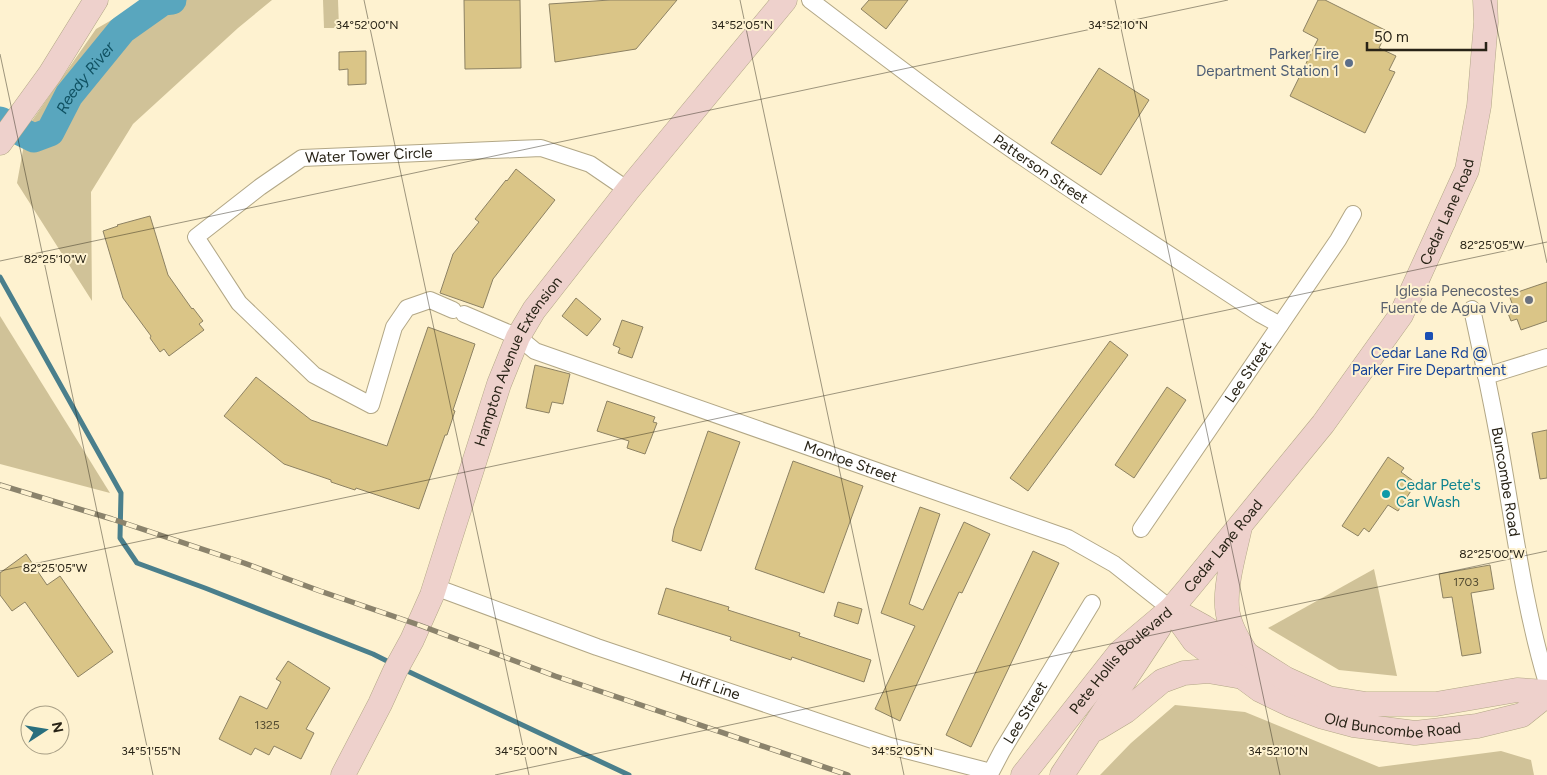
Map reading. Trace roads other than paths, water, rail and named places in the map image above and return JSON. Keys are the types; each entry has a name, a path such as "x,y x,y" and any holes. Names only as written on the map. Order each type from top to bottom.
{"street":[{"path":"0,143 50,74 96,0"},
{"name":"Hampton Avenue Extension","path":"343,775 412,640 435,587 499,384 518,337 534,310 628,190 785,0"},
{"name":"Patterson Street","path":"810,0 913,79 999,141 1219,288 1280,326"},
{"name":"Cedar Lane Road","path":"1171,609 1323,424 1401,315 1467,170 1479,106 1486,22 1485,0"},
{"name":"Water Tower Circle","path":"518,337 430,300 407,308 394,327 371,405 314,375 239,303 196,237 260,187 302,158 541,148 590,164 628,190"},
{"name":"Lee Street","path":"1141,529 1338,240 1353,214"},
{"name":"Buncombe Road","path":"1472,309 1500,446 1523,585 1547,683"},
{"name":"Monroe Street","path":"518,337 535,351 1068,538 1114,564 1171,609"},
{"path":"1486,376 1547,357"},
{"name":"Old Buncombe Road","path":"1240,525 1228,589 1227,608 1243,666 1260,690 1323,718 1353,725 1415,733 1477,726 1522,715 1547,693"},
{"name":"Huff Line","path":"435,587 597,647 890,746 991,772"},
{"name":"Lee Street","path":"991,772 1092,603"},
{"name":"Old Buncombe Road","path":"1171,609 1194,641 1243,666"},
{"name":"Pete Hollis Boulevard","path":"1062,775 1171,609"},
{"name":"Pete Hollis Boulevard","path":"1023,775 1120,652 1171,609"},
{"name":"Old Buncombe Road","path":"1090,732 1126,711 1162,681 1184,673 1243,666"}],"waterway":[{"name":"Reedy River","path":"0,121 34,138 50,132 69,95 122,30 163,1 172,0"},
{"path":"0,277 121,493 120,538 137,563 373,654 391,663"},
{"path":"403,669 629,775"}],"railway":[{"path":"0,485 112,519 244,563 555,676 848,775"}],"place":[{"name":"Parker Fire Department Station 1","path":"1349,63"},
{"name":"Iglesia Penecostes Fuente de Agua Viva","path":"1529,300"},
{"name":"Cedar Lane Rd @ Parker Fire Department","path":"1429,336"},
{"name":"Cedar Pete's Car Wash","path":"1386,494"}]}
